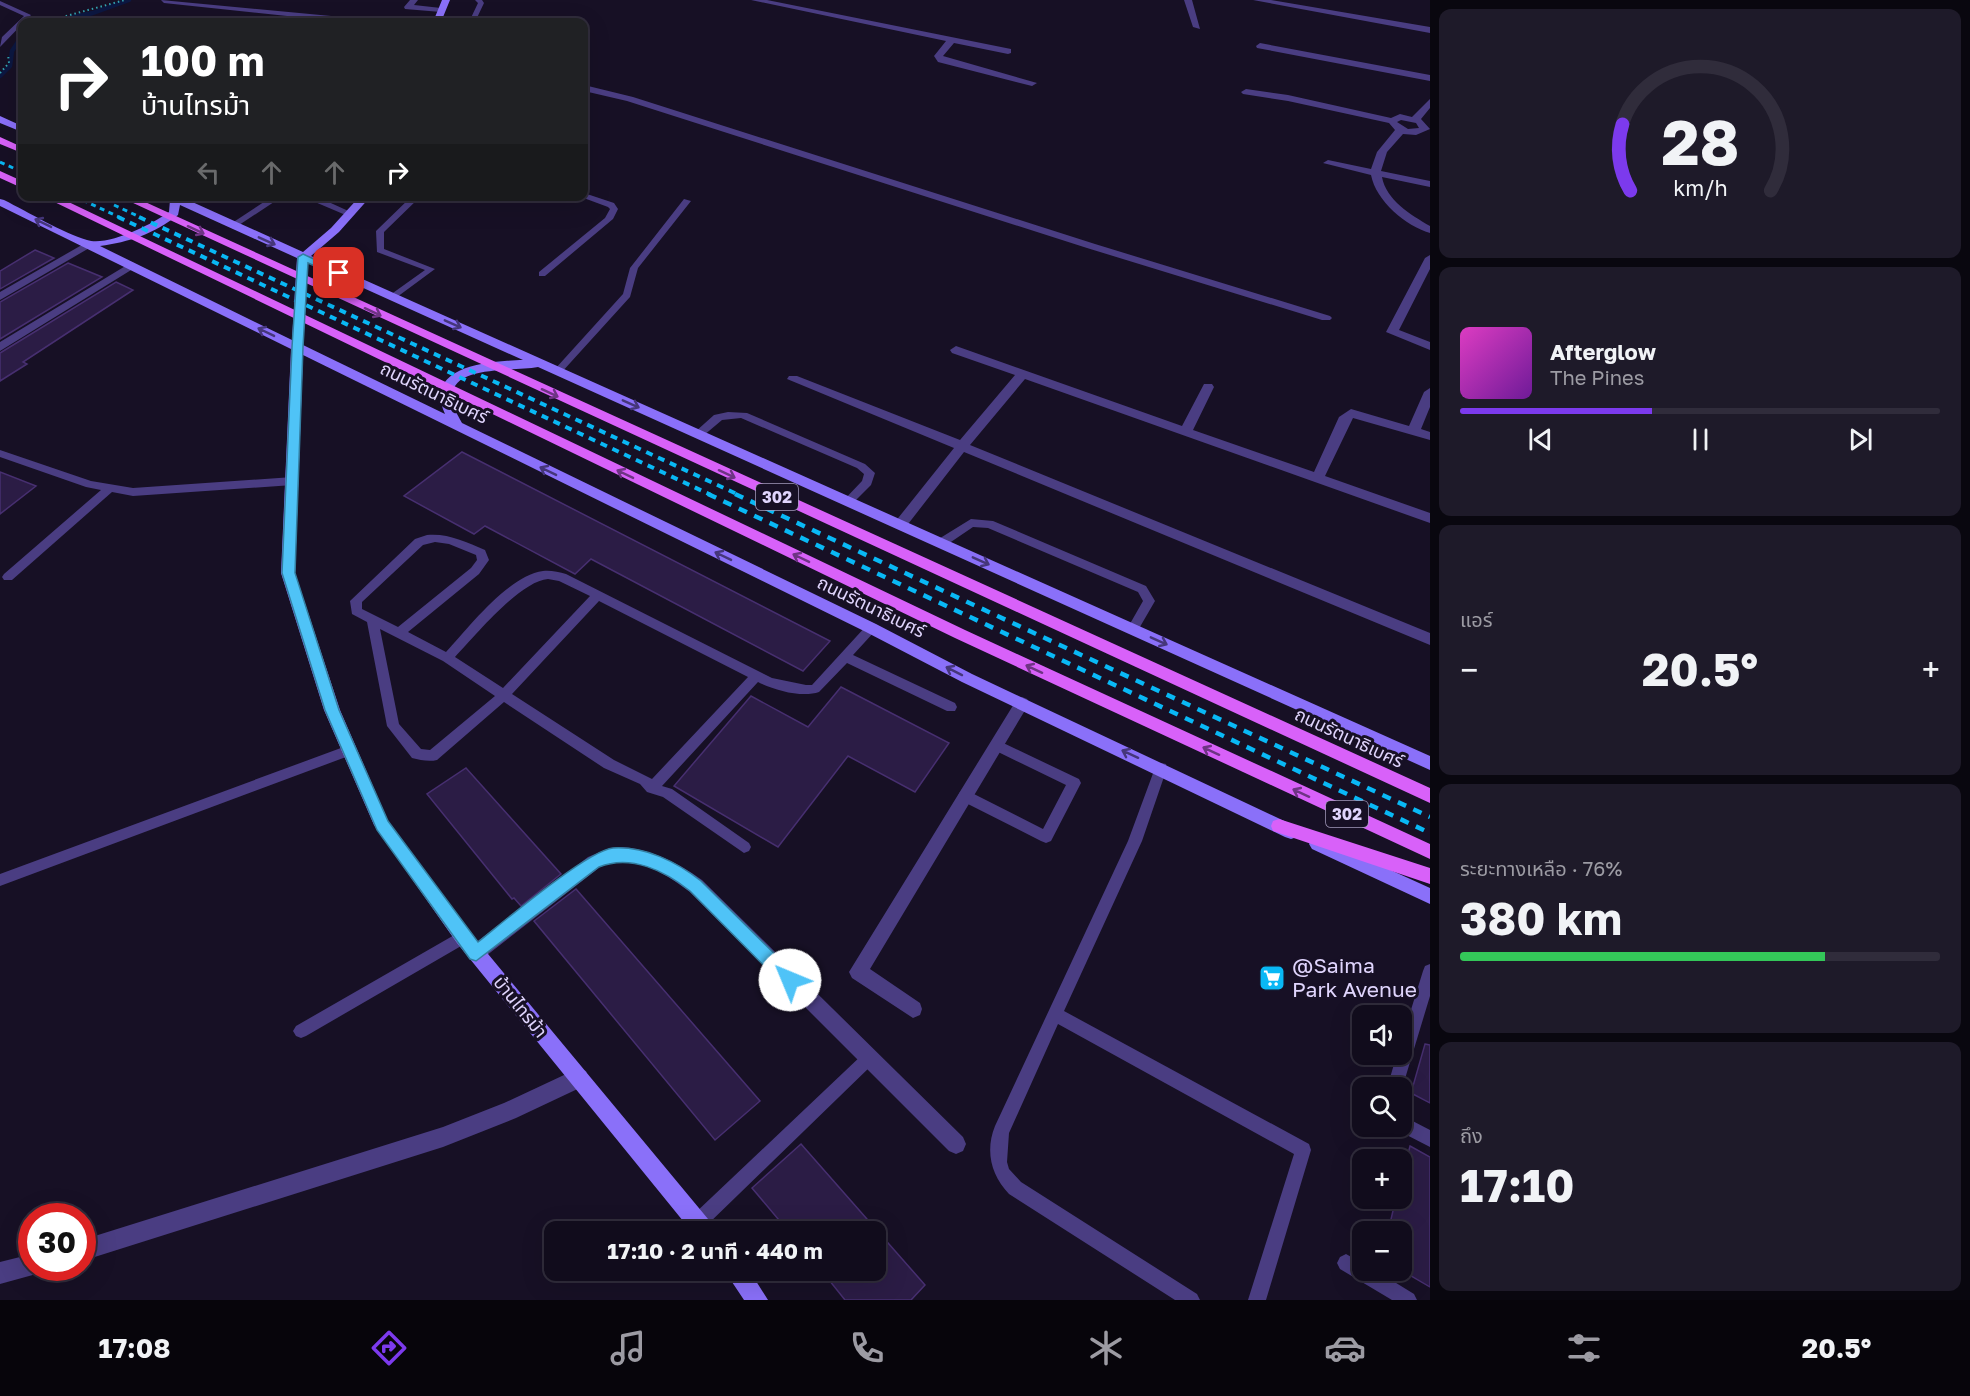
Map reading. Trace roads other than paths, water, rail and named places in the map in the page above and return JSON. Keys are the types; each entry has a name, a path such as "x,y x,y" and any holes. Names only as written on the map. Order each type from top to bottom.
{"main road":[{"path":"438,18 446,0"},
{"path":"0,119 18,125"},
{"path":"0,140 18,148"},
{"path":"0,174 18,183"},
{"name":"ถนนรัตนาธิเบศร์","path":"57,201 949,629 1430,852"},
{"name":"ถนนรัตนาธิเบศร์","path":"134,201 1430,796"},
{"path":"87,245 122,241 160,225 174,213 172,201"},
{"name":"ถนนรัตนาธิเบศร์","path":"179,201 1430,763"},
{"path":"297,347 303,257 362,201"},
{"name":"ถนนรัตนาธิเบศร์","path":"0,202 1022,703 1430,896"},
{"name":"บ้านไทรม้า","path":"297,347 288,573 332,710 382,825 463,937 699,1221"},
{"path":"459,428 447,406 448,388 458,376 475,368 510,363 541,364"},
{"path":"1279,826 1430,876"},
{"path":"743,1281 757,1300"}],"street":[{"path":"414,0 408,7 441,10"},
{"path":"755,0 1008,51"},
{"path":"1188,0 1197,27"},
{"path":"1257,0 1430,30"},
{"path":"164,1 325,18"},
{"path":"952,40 938,56 940,60 1032,83"},
{"path":"1260,45 1430,78"},
{"path":"588,89 630,99 1091,246 1326,318"},
{"path":"1246,92 1288,98 1392,122 1401,130 1416,132 1427,126 1414,119 1400,117 1392,122"},
{"path":"1414,119 1430,102"},
{"path":"1401,130 1379,158 1375,172 1382,190 1391,202 1430,230"},
{"path":"1328,163 1430,184"},
{"path":"0,297 87,245"},
{"path":"1430,258 1392,332 1430,346"},
{"path":"0,347 132,266"},
{"path":"956,350 1430,518"},
{"path":"900,525 1023,373"},
{"path":"793,379 962,446 1430,639"},
{"path":"1186,431 1209,387"},
{"path":"1414,430 1430,392"},
{"path":"1318,477 1345,417 1351,413 1430,436"},
{"path":"913,1009 858,972 1022,703"},
{"path":"476,953 594,862 611,855 655,862 679,873 696,886 956,1144"},
{"path":"96,1247 443,1137 509,1111 579,1078"},
{"path":"0,1273 18,1268"}],"lane":[{"path":"474,18 481,3 478,0"},
{"path":"0,3 28,15 25,18"},
{"path":"0,45 18,25"},
{"path":"542,274 609,219 613,213 614,209 611,205 588,196"},
{"path":"233,225 271,201"},
{"path":"320,201 351,213"},
{"path":"393,297 430,269 381,250 380,231 412,201"},
{"path":"558,371 627,295 634,268 687,201"},
{"path":"699,434 717,417 728,414 743,415 861,466 870,473 867,482 846,502"},
{"path":"0,453 109,489 133,492 293,481"},
{"path":"8,577 109,489"},
{"path":"941,543 970,523 989,524 1142,589 1149,601 1133,629"},
{"path":"399,633 475,571 483,560 482,553 444,538 431,537 419,542 356,601 356,611 447,658 609,764 645,780 652,788 667,793 744,847"},
{"path":"447,658 501,603 533,578 547,574 562,577 769,682 806,690 815,689 871,628"},
{"path":"372,619 393,726 417,754 432,756 504,695 598,595"},
{"path":"844,656 951,707"},
{"path":"652,788 756,676"},
{"path":"965,796 1046,837 1074,783 997,745"},
{"path":"0,880 349,750"},
{"path":"1161,768 1136,841 1001,1132 998,1159 1002,1177 1015,1188 1191,1300"},
{"path":"301,1031 463,937"},
{"path":"1398,1077 1430,971"},
{"path":"1055,1014 1303,1150 1257,1300"},
{"path":"708,1221 868,1059"},
{"path":"1412,1129 1430,1139"},
{"path":"1346,1263 1408,1300"}],"waterway":[{"path":"69,18 93,13 129,0"},
{"path":"0,76 10,66 12,51 18,42"}],"railway":[{"path":"0,162 18,170"},
{"path":"85,201 121,218"},
{"path":"114,205 142,218"},
{"path":"118,217 711,495"},
{"path":"139,217 739,495"},
{"path":"708,494 1430,833"},
{"path":"735,494 1430,817"}],"place":[{"name":"@Saima Park Avenue","path":"1272,978"}]}
